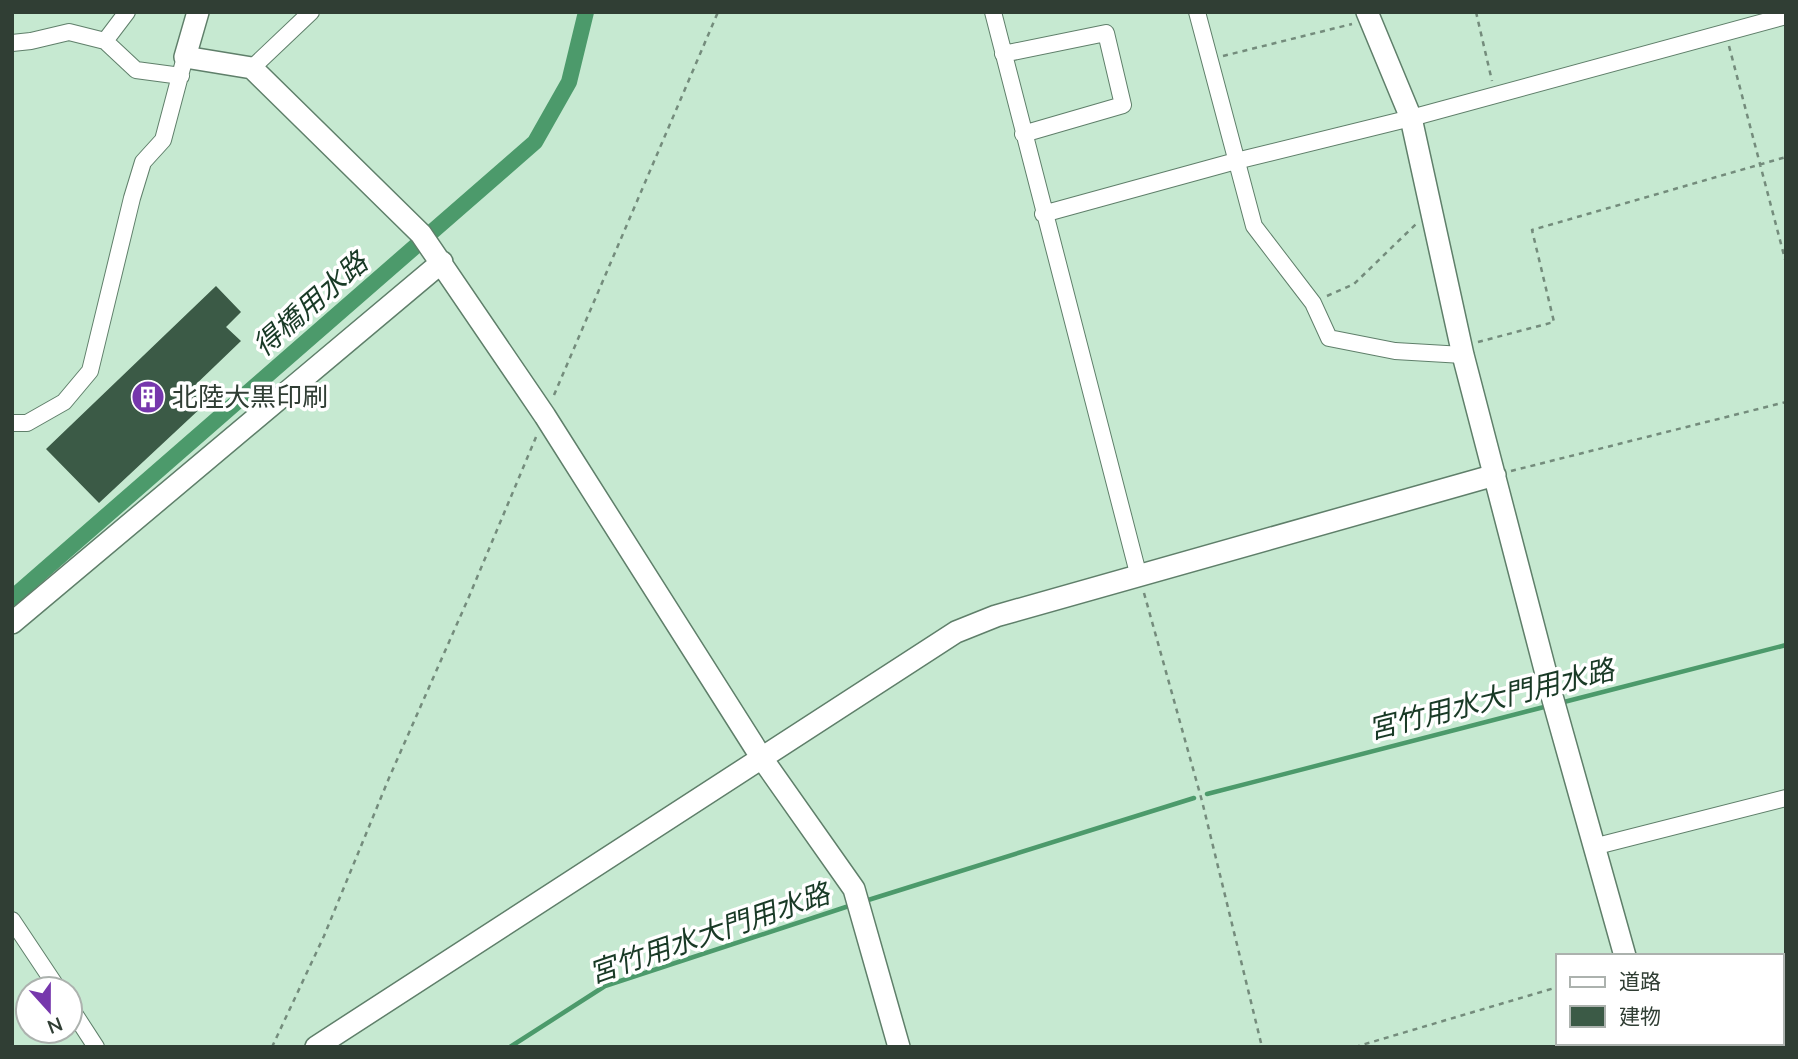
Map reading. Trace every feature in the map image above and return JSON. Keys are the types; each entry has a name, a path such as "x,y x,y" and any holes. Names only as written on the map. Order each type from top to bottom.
{"street":[{"path":"105,41 127,12"},
{"path":"12,424 27,423 64,402 90,370 132,198 143,162 163,140 198,12"},
{"path":"252,68 311,12"},
{"path":"993,12 1043,214 1139,577"},
{"path":"1197,12 1254,226 1313,303 1329,338 1395,351 1462,350"},
{"path":"1368,16 1411,118 1462,350 1550,689 1624,954"},
{"path":"1043,214 1786,16"},
{"path":"13,39 31,41 69,32 105,41 136,71 183,66 252,68 431,248 545,415 761,757 854,890 899,1047"},
{"path":"1003,54 1106,33 1122,105 1023,134"},
{"path":"12,623 431,248"},
{"path":"316,1047 957,632 996,617 1495,475"},
{"path":"1593,847 1786,798"},
{"path":"12,920 49,975"},
{"path":"84,1029 96,1047"}],"path":[{"path":"272,1047 324,936 718,12"},
{"path":"1476,12 1495,94"},
{"path":"1210,60 1368,16"},
{"path":"1726,32 1786,263"},
{"path":"1462,350 1554,321 1532,230 1786,157"},
{"path":"1313,303 1354,284 1431,210"},
{"path":"1495,475 1786,402"},
{"path":"1139,577 1202,801 1262,1047"},
{"path":"1355,1047 1556,988"}],"building":[{"name":"北陸大黒印刷","path":"216,286 241,312 226,327 241,341 190,390 204,405 99,503 46,449"}],"waterway":[{"name":"得橋用水路","path":"12,598 535,142 569,82 586,12"},
{"name":"宮竹用水大門用水路","path":"1560,703 1786,645"},
{"name":"宮竹用水大門用水路","path":"1207,794 1548,706"},
{"name":"宮竹用水大門用水路","path":"865,901 1194,798"},
{"name":"宮竹用水大門用水路","path":"510,1047 605,986 852,905"}],"place":[{"name":"北陸大黒印刷","path":"148,397"}]}
